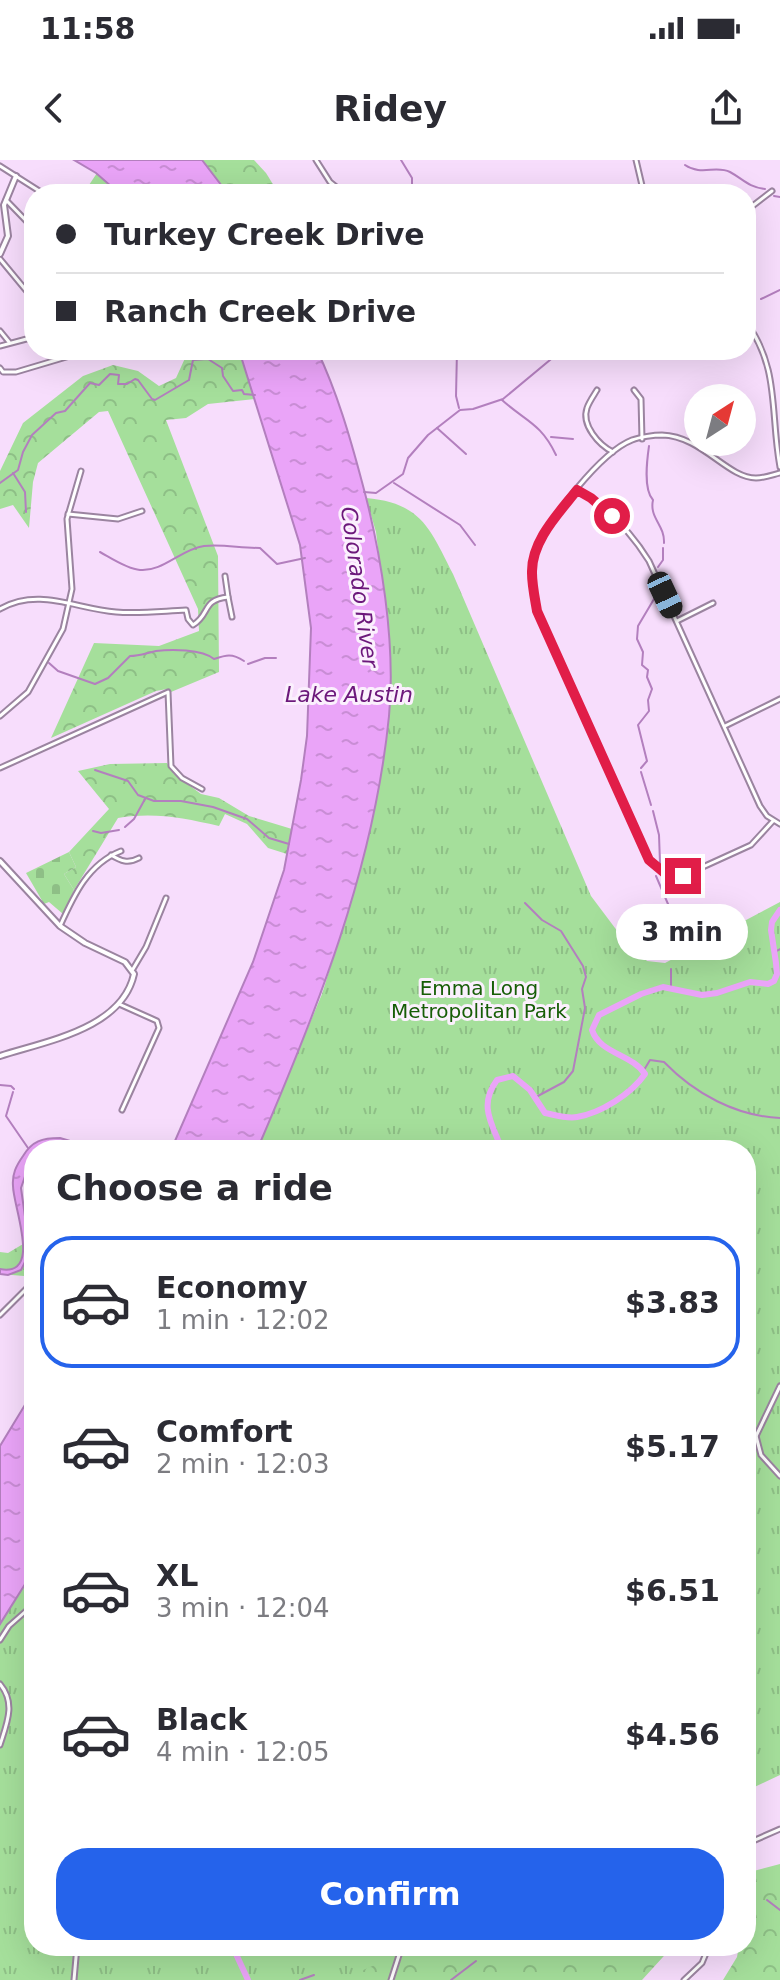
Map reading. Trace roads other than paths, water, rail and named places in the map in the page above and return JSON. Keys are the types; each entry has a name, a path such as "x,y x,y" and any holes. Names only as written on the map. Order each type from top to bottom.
{"street":[{"path":"316,160 332,184"},
{"path":"636,160 642,184"},
{"path":"0,166 28,184"},
{"path":"16,176 5,199 8,236 0,256 24,287"},
{"path":"756,203 772,191"},
{"path":"5,199 24,219"},
{"path":"0,331 9,342"},
{"path":"756,336 772,370 780,467"},
{"path":"0,346 24,339"},
{"path":"0,368 3,372 16,372 56,360"},
{"path":"597,390 587,408 587,420 597,438 613,452"},
{"path":"634,390 641,399 642,439"},
{"path":"773,821 751,845 683,876 667,875 649,860 537,611 532,571 536,551 546,530 577,490 613,452 632,440 660,435 686,440 745,476 754,478 780,473"},
{"path":"0,716 34,684 60,637 72,589 68,514 81,471"},
{"path":"577,490 591,498 633,535 649,561 760,806 773,821 780,824"},
{"path":"68,514 112,520 125,519 142,511"},
{"path":"225,576 232,617"},
{"path":"0,609 20,600 36,598 114,612 186,610 193,625 199,621 208,603 216,598 228,597"},
{"path":"677,621 713,603"},
{"path":"0,768 168,692 171,766 182,778 202,789"},
{"path":"725,726 780,699"},
{"path":"60,926 74,896 93,870 104,858 121,851"},
{"path":"111,855 122,861 132,862 139,858"},
{"path":"0,861 60,926 133,969"},
{"path":"0,1056 77,1030 103,1017 119,1004 131,984 133,969 146,947 166,898"},
{"path":"119,1004 157,1021 159,1028 122,1110"},
{"path":"0,1315 24,1291"},
{"path":"780,1386 756,1435 761,1455 780,1476"},
{"path":"756,1455 761,1455"},
{"path":"0,1640 9,1626 24,1613"},
{"path":"0,1684 9,1698 10,1707 0,1745"},
{"path":"756,1840 780,1829"},
{"path":"74,1980 76,1956"},
{"path":"391,1980 399,1956"},
{"path":"684,1980 699,1967 704,1956"}],"water":[{"path":"74,160 202,160 220,184 109,184"},
{"name":"Lake Austin","path":"242,360 321,360 324,366 357,465 381,568 389,628 389,716 370,828 340,938 301,1045 261,1140 175,1140 253,962 284,870 307,736 311,628 300,545"},
{"path":"24,1154 21,1188 24,1264 21,1270 8,1275 0,1274 0,1269 13,1269 20,1262 23,1252 13,1186 16,1167"},
{"path":"24,1406 24,1586 0,1624 0,1446"}],"waterway":[{"path":"401,160 412,178 412,184"},
{"path":"685,165 697,170 725,170 748,184"},
{"path":"756,187 765,189"},
{"path":"774,196 780,197"},
{"path":"761,299 780,290"},
{"path":"0,483 18,470 32,435 56,413 65,411 90,383 99,385 110,374 119,375 118,384 127,384 135,379 155,400 189,380 193,360"},
{"path":"210,360 222,368 223,376 233,391 242,390 244,394 255,395"},
{"path":"457,360 456,396 459,408"},
{"path":"364,492 376,493 403,474 408,458 428,435 460,410 503,399 550,360"},
{"path":"502,400 538,429 556,455"},
{"path":"437,428 466,454"},
{"path":"551,437 573,439"},
{"path":"649,446 648,489 664,543"},
{"path":"13,473 25,492 26,512"},
{"path":"394,483 460,525 475,545"},
{"path":"100,552 140,570 156,568 204,546 260,548 277,564 305,558"},
{"path":"658,567 663,560 663,548"},
{"path":"641,768 647,761 638,725 649,711 648,700 652,689 647,677 648,670 642,665 638,626 654,599 656,586"},
{"path":"49,663 58,671 95,684 108,678 130,656 156,651 186,650 214,659 229,656 244,661"},
{"path":"248,664 276,658"},
{"path":"95,770 128,781 138,795 154,801 181,801 213,807 247,819 269,838 289,844"},
{"path":"641,772 651,805"},
{"path":"125,827 134,819 145,799"},
{"path":"653,811 659,835 660,863"},
{"path":"93,831 119,830"},
{"path":"656,876 671,911 663,944 667,959"},
{"path":"525,903 542,920 561,931 583,966 586,977 582,989 585,1008 573,1071 564,1082 534,1098"},
{"path":"498,1140 488,1106 491,1089 497,1080 513,1076 530,1090 545,1113 573,1117 586,1115 615,1102 645,1074 596,1038 592,1030 599,1015 641,994 663,987 702,995 750,982 768,984 774,981 777,974 771,930 780,910"},
{"path":"775,952 780,949"},
{"path":"671,969 671,987"},
{"path":"644,1070 650,1060 664,1062 689,1084 717,1101 748,1113 780,1118"},
{"path":"0,1085 14,1089"},
{"path":"13,1092 6,1116 24,1142"},
{"path":"767,1900 780,1910"},
{"path":"237,1956 248,1980"},
{"path":"451,1980 476,1961"},
{"path":"300,1980 314,1975"}],"water label":[{"name":"Colorado River","path":"360,587"}],"park label":[{"name":"Emma Long Metropolitan Park","path":"479,1000"}]}
